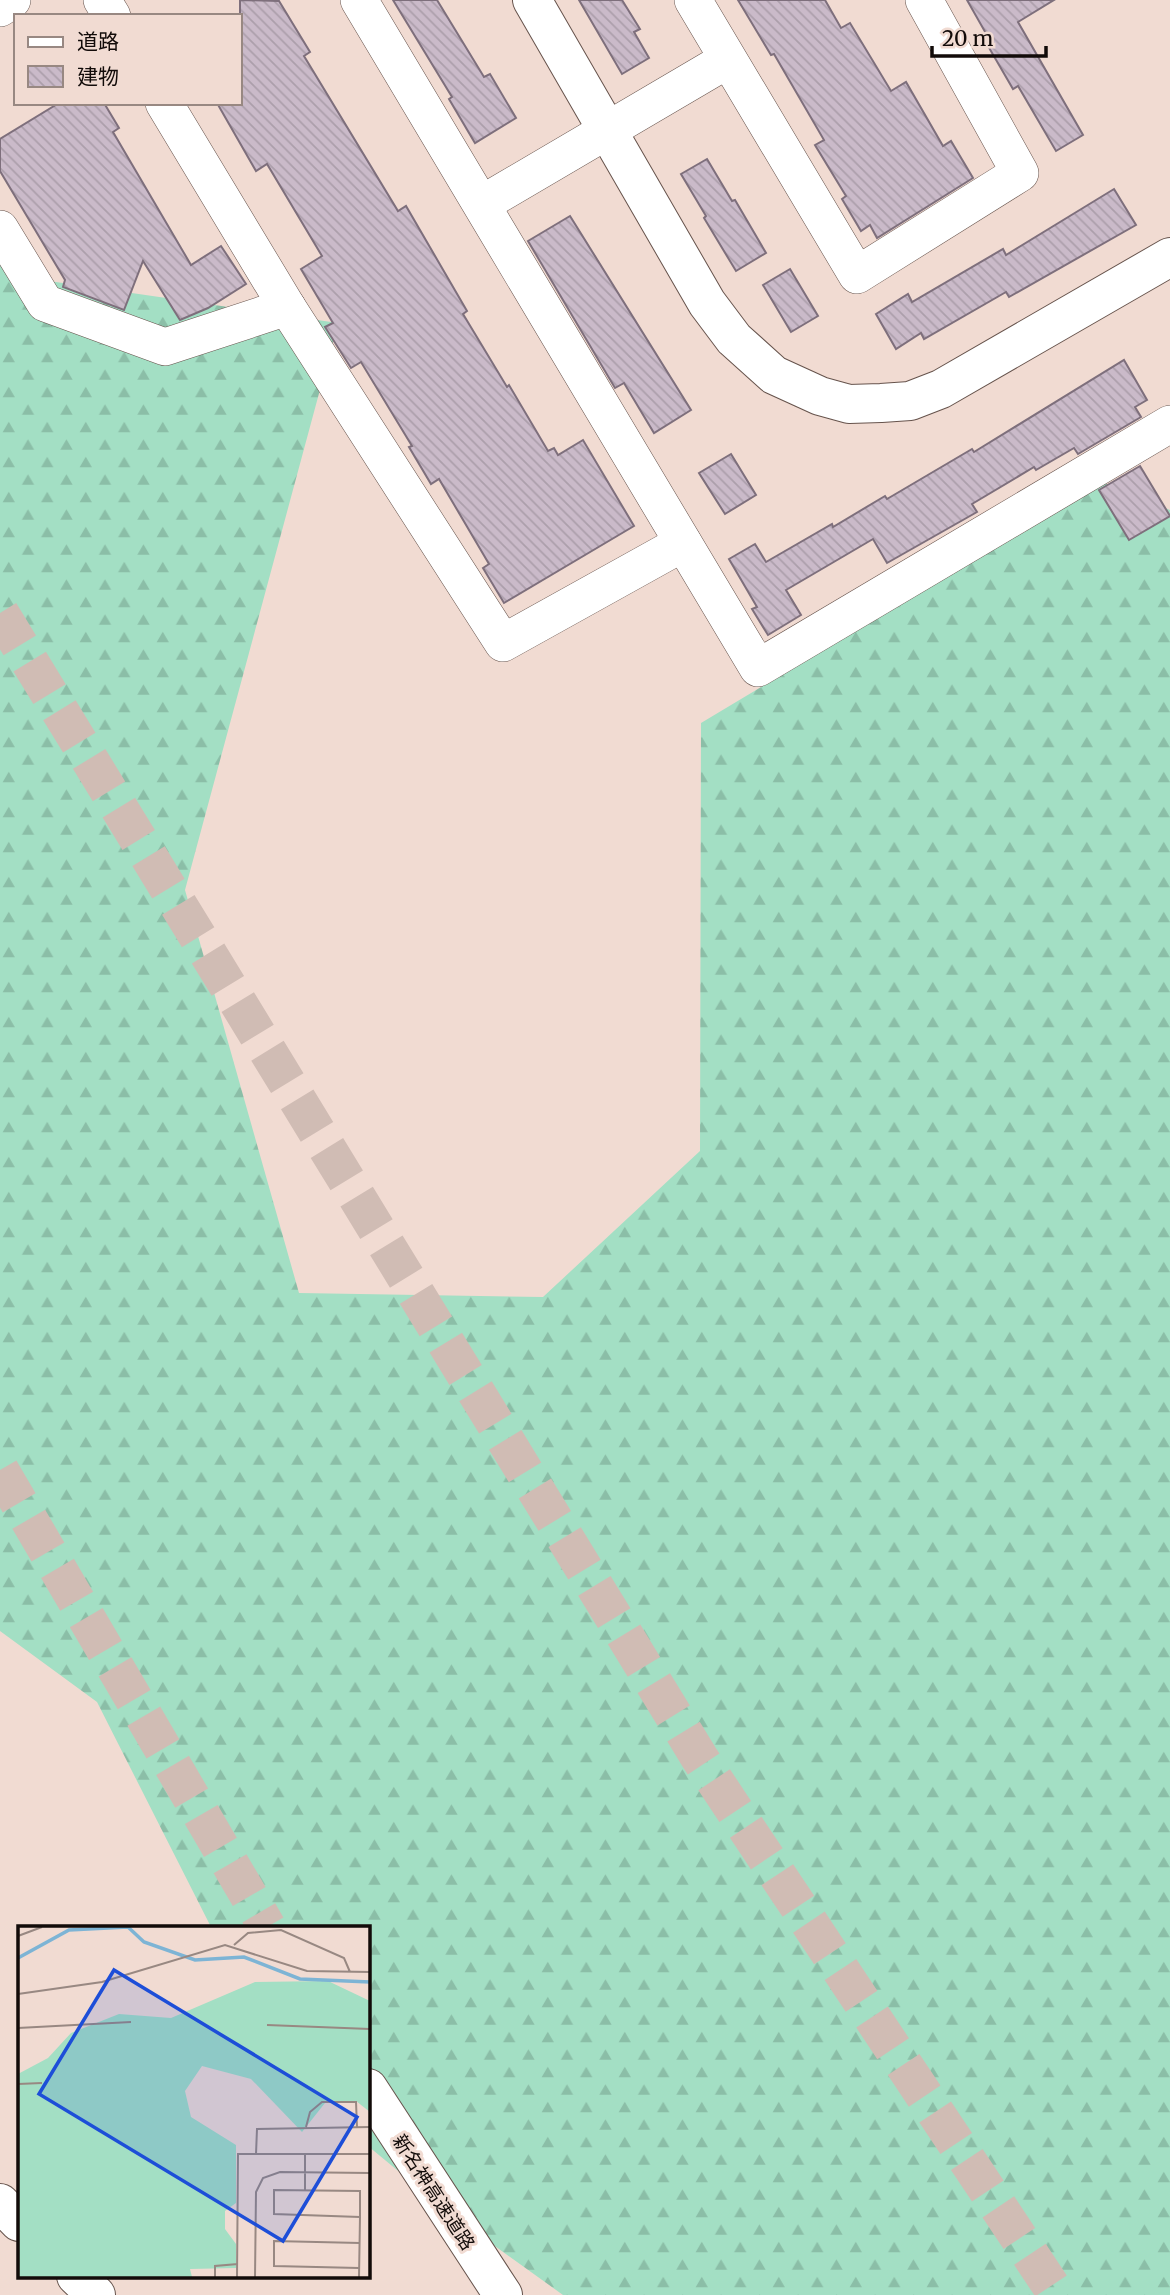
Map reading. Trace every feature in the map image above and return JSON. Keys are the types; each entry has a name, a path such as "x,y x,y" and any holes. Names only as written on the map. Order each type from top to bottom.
{"main road":[{"path":"532,0 707,303 734,340 774,375 820,396 849,404 910,401 941,389 1170,257"},
{"name":"新名神高速道路","path":"369,2090 503,2295"},
{"path":"0,2203 18,2221"},
{"path":"78,2278 96,2295"}],"street":[{"path":"0,8 12,0"},
{"path":"359,0 758,668 1170,424"},
{"path":"693,0 857,275 1020,173 924,0"},
{"path":"482,204 727,60"},
{"path":"165,105 287,307 503,643 683,543"},
{"path":"0,229 44,303 165,347 287,307"}],"green space":[{"path":"0,219 42,280 338,323 185,890 299,1293 543,1297 700,1151 701,723 1102,482 1170,510 1170,2295 563,2295 449,2213 369,2147 369,1926 210,1926 97,1702 0,1631"}],"building":[{"path":"240,0 279,1 310,52 304,56 398,211 406,206 467,311 463,314 548,451 554,448 558,455 583,440 634,526 504,603 483,568 489,564 439,479 431,484 409,447 412,446 361,362 351,368 325,327 333,323 301,269 322,256 267,164 256,171 218,105 242,105"},
{"path":"393,0 437,0 484,77 490,74 516,118 475,143 449,99 452,97"},
{"path":"579,0 622,0 640,29 634,32 649,58 622,74"},
{"path":"738,0 825,0 841,28 850,23 891,91 906,82 943,146 951,141 973,178 877,238 870,225 861,231 842,199 846,196 815,145 824,140 774,54 771,55"},
{"path":"967,0 1054,0 1018,22 1083,135 1056,151 1018,86 1013,89 988,46 992,44"},
{"path":"56,105 105,105 119,128 113,132 191,265 221,246 246,284 208,308 180,320 143,261 124,310 63,287 65,280 0,171 0,139"},
{"path":"707,159 766,253 736,271 681,174"},
{"path":"1114,189 1136,225 1009,297 1006,292 924,339 921,333 896,349 876,314 908,294 912,302 1003,249 1006,255"},
{"path":"570,216 691,410 654,433 624,383 615,388 528,241"},
{"path":"790,269 818,316 791,332 763,285"},
{"path":"1124,360 1147,400 1135,407 1141,417 1078,454 1074,448 1036,470 1034,467 972,504 977,512 887,563 873,539 786,590 801,615 768,635 752,609 757,607 729,559 755,544 766,562 885,496 887,499 972,449 974,452"},
{"path":"731,454 756,495 725,514 699,473"},
{"path":"1140,466 1170,516 1129,540 1099,490"}],"tunnel":[{"path":"0,613 699,1757 1057,2295"},
{"path":"0,1470 266,1926"}]}
